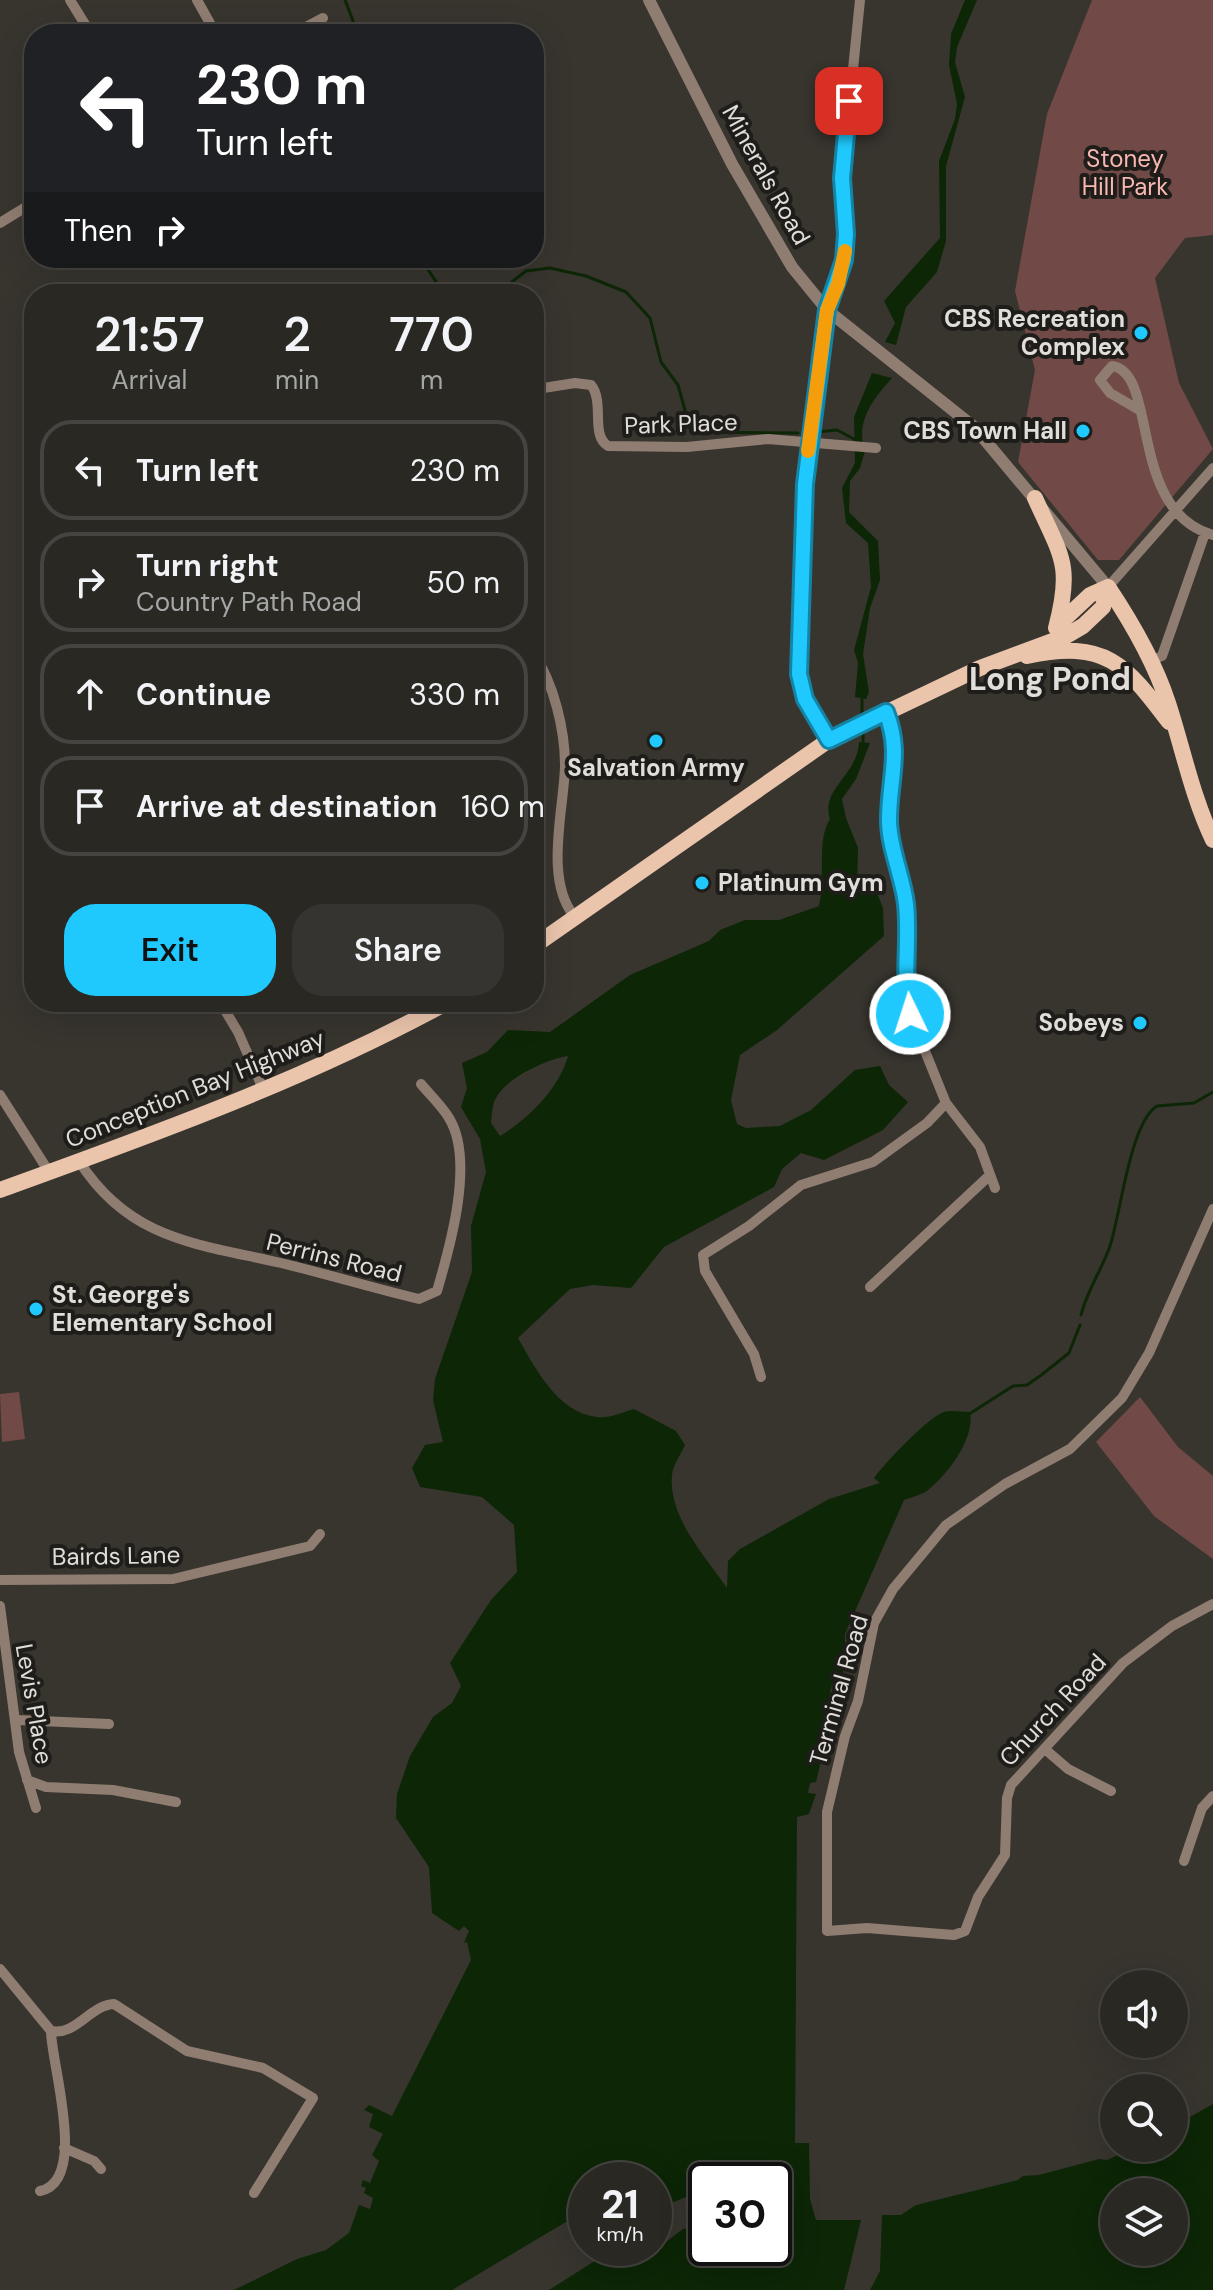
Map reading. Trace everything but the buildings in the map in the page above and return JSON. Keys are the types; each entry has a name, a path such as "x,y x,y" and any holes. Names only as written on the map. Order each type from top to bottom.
{"main road":[{"path":"1035,498 1066,571 1064,601 1052,634"},
{"path":"544,938 829,740 1052,634 1090,595 1108,587 1150,661 1213,840"},
{"path":"991,664 1059,650 1105,656 1136,678 1176,731"},
{"name":"Conception Bay Highway","path":"0,1190 264,1091 350,1053 429,1012"}],"street":[{"path":"70,0 85,24"},
{"path":"197,0 210,24"},
{"name":"Minerals Road","path":"649,0 732,164 792,267 827,310 974,427 1108,587"},
{"path":"829,740 805,699 799,674 802,531 809,442 827,310 844,260 846,234 842,178 860,0"},
{"path":"312,24 323,18"},
{"path":"0,223 24,208"},
{"path":"1141,411 1103,388 1100,380 1104,372 1112,366 1121,367 1133,380 1141,411 1153,472 1162,495 1177,512 1209,534 1162,656 1150,661"},
{"name":"Park Place","path":"544,388 575,383 591,385 598,394 600,437 608,446 674,448 768,439 872,448"},
{"path":"1108,587 1213,468"},
{"path":"544,680 559,718 563,739 558,858 565,900 574,916"},
{"path":"883,714 896,736 889,823 908,923 906,996 946,1103 980,1147 995,1188"},
{"path":"226,1012 264,1091"},
{"name":"Perrins Road","path":"79,1161 97,1187 162,1234 196,1247 278,1262 419,1299 437,1291 448,1253 460,1178 458,1145 451,1120 421,1084"},
{"path":"0,1095 49,1172"},
{"path":"761,1377 754,1354 705,1271 703,1255 749,1226 801,1185 873,1162 927,1123 946,1103"},
{"path":"870,1287 990,1175"},
{"name":"Terminal Road","path":"827,1931 827,1812 845,1736 858,1701 874,1623 893,1589 946,1525 1005,1484 1070,1449 1122,1398 1149,1353 1213,1209"},
{"name":"Bairds Lane","path":"0,1580 173,1579 310,1546 320,1534"},
{"name":"Church Road","path":"827,1931 867,1928 954,1935 965,1931 978,1897 1005,1855 1009,1791 1020,1775 1123,1663 1172,1626 1213,1604"},
{"name":"Levis Place","path":"0,1606 1,1633 17,1720 19,1752 36,1808"},
{"path":"17,1720 109,1724"},
{"path":"1046,1750 1068,1769 1111,1791"},
{"path":"27,1780 46,1787 113,1790 176,1802"},
{"path":"1184,1861 1202,1808 1213,1796"},
{"path":"0,1969 51,2031 64,2148 61,2175 49,2189 40,2191"},
{"path":"51,2031 65,2032 100,2008 114,2004 187,2051 263,2068 313,2098 254,2193"},
{"path":"64,2148 94,2161 101,2169"}],"green space":[{"name":"Stoney Hill Park","path":"1092,0 1213,0 1213,235 1185,238 1155,278 1179,383 1213,449 1119,560 1098,560 1018,462 1035,370 1015,291 1047,114"},
{"path":"19,1392 25,1439 2,1442 0,1394"},
{"path":"1140,1397 1178,1447 1213,1476 1213,1559 1154,1516 1096,1442"}],"shaded area":[{"path":"965,0 977,0 957,47 955,62 965,97 946,166 946,241 937,272 906,307 896,345 885,342 895,323 884,301 940,238 939,161 955,119 957,104 949,65 951,34"},
{"path":"872,373 892,378 872,403 864,421 865,451 860,468 850,481 849,512 878,541 880,580 870,608 863,654 869,692 866,699 855,697 858,663 854,650 871,587 868,543 846,523 842,488 855,463 854,417"},
{"path":"859,742 870,743 856,779 842,799 858,848 857,887 877,893 883,908 884,936 777,1030 740,1055 731,1100 737,1124 746,1128 780,1126 811,1110 855,1070 880,1066 889,1085 908,1102 883,1130 824,1160 801,1153 782,1169 774,1187 664,1247 631,1288 593,1285 570,1289 518,1338 549,1387 571,1407 583,1414 601,1417 634,1409 676,1431 685,1445 672,1475 676,1506 690,1535 727,1588 728,1561 740,1549 829,1499 880,1483 874,1478 879,1471 928,1422 944,1412 970,1412 968,1433 952,1465 928,1490 904,1500 845,1634 845,1665 840,1683 832,1683 820,1741 825,1743 816,1782 810,1783 808,1793 816,1794 809,1814 797,1817 795,2143 809,2143 810,2199 816,2220 861,2220 844,2290 549,2290 587,2266 672,2266 672,2237 688,2228 688,2266 792,2266 792,2162 688,2162 688,2196 672,2203 672,2162 568,2162 568,2221 452,2290 234,2290 297,2259 326,2250 349,2233 359,2205 370,2209 373,2198 364,2193 366,2188 361,2186 363,2180 370,2183 379,2161 372,2155 383,2134 369,2127 373,2114 364,2110 369,2105 392,2116 471,1960 467,1942 464,1943 469,1931 464,1926 459,1931 432,1913 429,1867 396,1818 397,1794 410,1756 433,1717 452,1703 461,1686 450,1663 491,1600 517,1572 514,1525 482,1497 420,1487 412,1468 425,1445 443,1442 433,1400 435,1379 472,1272 471,1226 486,1172 480,1139 461,1107 467,1088 462,1063 487,1052 508,1030 550,1032 630,975 709,941 720,930 745,920 779,920 819,906 823,838 830,819 830,799 853,764","holes":["568,1056 558,1080 541,1102 500,1136 491,1123 494,1103 509,1083 549,1061"]},
{"path":"1213,2104 1213,2290 870,2290 880,2271 882,2215 901,2215 916,2205 1099,2159 1100,2162 1188,2162 1188,2118"}],"waterway":[{"path":"345,0 354,24"},
{"path":"427,268 439,284"},
{"path":"509,284 526,271 550,268 586,276 626,292 650,318 661,362 678,385 691,432 798,433"},
{"path":"817,432 837,430 856,440"},
{"path":"862,699 862,719"},
{"path":"863,731 863,742"},
{"path":"1081,1315 1110,1246 1133,1150 1148,1115 1157,1106 1194,1103 1213,1092"},
{"path":"966,1416 1013,1386 1027,1385 1069,1353 1080,1325"}],"slow traffic":[{"path":"808,451 815,381 827,310 838,284 845,251"}],"place":[{"name":"CBS Recreation Complex","path":"1141,333"},
{"name":"CBS Town Hall","path":"1083,431"},
{"name":"Salvation Army","path":"656,741"},
{"name":"Platinum Gym","path":"702,883"},
{"name":"Sobeys","path":"1140,1023"},
{"name":"St. George's Elementary School","path":"36,1309"}],"district":[{"name":"Long Pond","path":"1050,679"}],"route":[{"path":"849,101 842,178 846,234 844,260 827,310 815,381 805,484 799,674 805,699 829,740 886,712 896,736 889,823 905,898 909,936 906,996 910,1014"}]}
